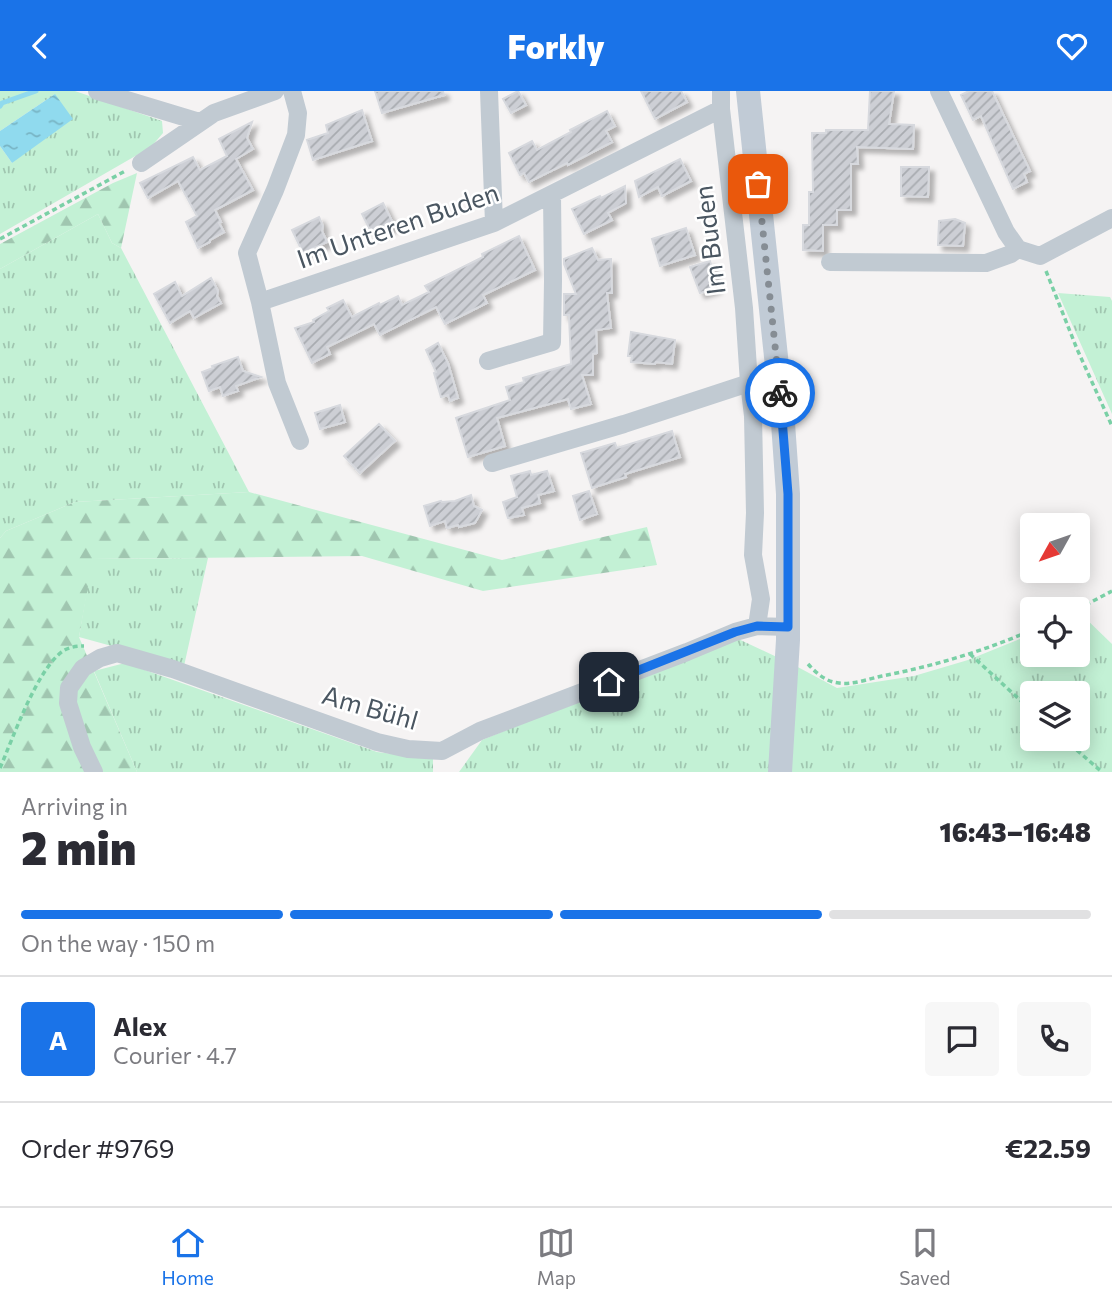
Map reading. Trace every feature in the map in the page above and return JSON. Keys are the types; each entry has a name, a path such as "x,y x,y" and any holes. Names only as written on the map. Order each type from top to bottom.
{"street":[{"path":"97,91 200,122"},
{"path":"141,163 215,113 275,91"},
{"name":"Im Unteren Buden","path":"292,91 298,113 296,135 247,253 277,383 300,441"},
{"path":"489,91 494,223"},
{"path":"748,91 787,482 788,633 780,772"},
{"path":"939,91 1006,232 1018,249 1040,256 1112,218"},
{"name":"Im Unteren Buden","path":"260,302 494,223 552,195 721,100"},
{"name":"Im Buden","path":"721,100 753,416 754,555 761,599 757,626"},
{"path":"488,361 552,342 552,195"},
{"path":"830,262 986,263 1018,249"},
{"path":"492,463 749,383"},
{"name":"Am Bühl","path":"117,653 173,669 377,742 408,749 442,751 480,731 735,632 757,626 788,633"},
{"path":"94,772 82,747 68,703 69,688 83,668 100,658 117,653"}],"path":[{"path":"0,239 141,163"},
{"path":"1040,256 1077,349 1112,426"},
{"path":"1090,602 1112,591"},
{"path":"788,633 817,673 838,683 898,673 984,650 1020,635"},
{"path":"0,768 37,683 53,660 65,649 77,646 90,645 117,653"},
{"path":"970,654 1020,700"},
{"path":"1078,751 1102,772"}],"green space":[{"path":"0,91 75,91 162,121 163,133 151,147 0,234 0,146 12,163 55,94 0,131"},
{"path":"137,173 121,248 112,243 98,214 0,269 0,244 113,183"},
{"path":"98,214 112,243 121,248 249,492 75,502 6,531 0,538 0,269"},
{"path":"1058,293 1110,297 1112,301 1112,414"},
{"path":"249,492 502,560 647,527 657,565 483,591 362,556 93,559 79,637 137,772 0,772 0,538 6,531 75,502"},
{"path":"208,558 184,666 79,637 92,559"},
{"path":"1090,623 1112,644 1112,772 784,772 794,665 837,688 914,676 968,660 1020,639 1020,667 1090,667"},
{"path":"734,637 781,659 771,772 459,772 482,740"},
{"path":"125,663 377,752 433,759 433,772 137,772 94,671"}],"water":[{"path":"55,94 73,119 12,163 0,146 0,131"}],"building":[{"path":"375,91 443,91 444,95 382,113"},
{"path":"518,91 526,105 511,113 503,99"},
{"path":"641,91 681,91 687,102 655,119"},
{"path":"870,91 894,91 889,124 914,125 913,149 857,147 858,164 851,164 851,210 837,210 837,225 823,225 823,251 803,250 803,225 809,225 809,192 813,192 812,133 826,133 826,130 868,130"},
{"path":"969,91 992,91 1030,171 1024,174 1027,182 1013,189 981,116 973,120 961,95"},
{"path":"362,110 372,141 313,160 307,140 328,133 326,125"},
{"path":"607,111 615,126 606,131 612,142 529,182 524,173 520,175 509,153 532,141 537,150"},
{"path":"252,122 247,138 253,149 236,159 253,190 215,210 224,232 198,248 186,222 197,216 178,181 148,198 140,183 193,157 200,170 227,156 219,139"},
{"path":"680,159 691,181 662,196 658,187 639,197 635,181"},
{"path":"901,167 929,167 928,197 901,196"},
{"path":"625,186 626,203 608,213 612,220 584,234 572,209"},
{"path":"383,203 394,225 373,236 362,214"},
{"path":"319,217 327,242 303,253 292,230"},
{"path":"955,219 965,223 963,246 938,245 939,221"},
{"path":"686,228 695,255 660,266 652,239"},
{"path":"519,236 535,270 483,295 487,303 445,324 436,307 380,335 374,324 327,347 330,354 312,363 295,328 314,322 313,320 329,311 327,308 343,300 352,317 398,296 402,305 429,292 425,286"},
{"path":"592,248 598,260 611,259 612,293 607,293 611,328 596,330 597,353 593,354 593,375 582,375 591,404 571,409 568,399 497,418 505,446 468,457 456,418 510,400 506,387 524,382 523,378 571,364 569,315 564,315 564,294 576,294 564,259"},
{"path":"710,261 716,288 700,293 690,267"},
{"path":"211,278 221,303 194,318 190,311 170,323 154,294 175,282 182,296"},
{"path":"631,332 675,340 672,364 631,362 632,356 628,356"},
{"path":"438,343 448,363 458,398 450,401 448,395 441,397 434,373 436,372 426,350"},
{"path":"238,357 243,371 261,377 236,386 238,391 223,396 220,387 209,391 202,372"},
{"path":"340,405 345,422 320,429 315,413"},
{"path":"379,424 395,441 360,473 344,456"},
{"path":"672,431 680,457 625,474 626,477 592,488 581,453 615,443 617,448"},
{"path":"530,471 531,475 547,471 554,491 538,495 540,503 522,508 524,515 508,518 503,502 517,497 511,476"},
{"path":"589,491 597,514 580,520 573,496"},
{"path":"471,495 474,506 482,510 475,523 447,528 445,521 430,526 424,506 441,501 455,501"}],"waterway":[{"path":"0,106 36,91"}],"way so far":[{"path":"758,184 780,393"}],"route":[{"path":"609,682 735,632 757,626 788,627 788,494 780,393"}]}
